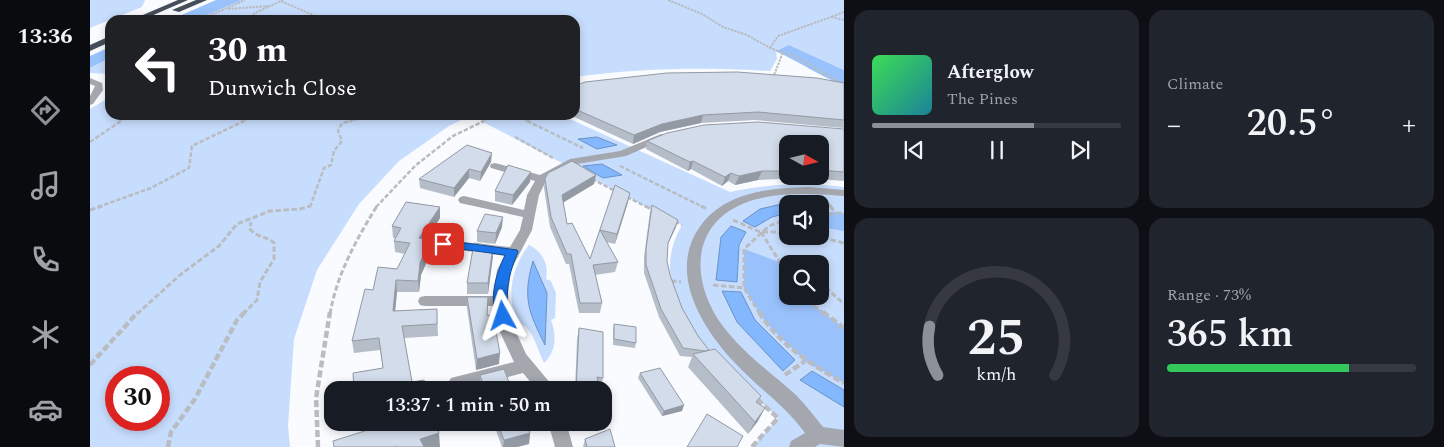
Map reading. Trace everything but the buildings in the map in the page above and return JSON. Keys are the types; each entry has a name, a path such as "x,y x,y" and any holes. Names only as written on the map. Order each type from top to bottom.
{"highway":[{"path":"147,15 184,0"},
{"path":"166,15 202,0"},
{"path":"90,39 105,33"},
{"path":"90,48 105,41"}],"street":[{"path":"90,81 99,85 99,90 90,102"},
{"path":"540,381 520,358 507,330 500,301 504,270 512,252 526,230 532,195 541,179 574,161 622,154 655,139 674,133"},
{"path":"495,166 541,179"},
{"path":"818,435 796,408 740,358 717,330 702,306 694,284 691,260 697,235 717,212 730,204 784,191 818,190 844,193"},
{"path":"464,200 528,214"},
{"path":"443,244 512,252"},
{"path":"425,301 500,301"},
{"path":"465,381 515,370 526,364"},
{"path":"558,431 561,446"},
{"path":"798,447 818,435 844,439"}],"path":[{"path":"211,15 245,0"},
{"path":"253,15 282,0 314,15"},
{"path":"668,0 702,14 723,27 747,35 770,48 783,52 844,85"},
{"path":"225,9 269,6"},
{"path":"770,48 778,36 844,12"},
{"path":"831,17 844,20"},
{"path":"773,78 783,52"},
{"path":"90,142 122,120"},
{"path":"90,210 151,188 189,168 192,146 246,120"},
{"path":"90,365 116,332 182,273 231,237 237,224 251,222 259,214 272,210 304,209 310,207 324,168 331,165 334,151 342,141 338,131 342,122 356,120"},
{"path":"318,447 316,398 323,349 333,295 351,249 378,204 416,165 453,136 486,120"},
{"path":"515,138 657,212"},
{"path":"829,214 844,213"},
{"path":"666,216 682,225"},
{"path":"779,221 760,232 744,249 744,288 753,306 784,343 805,361 844,384"},
{"path":"168,447 171,432 195,399 237,320 257,300 260,282 274,259 274,243 270,239 256,236 250,229 251,222"},
{"path":"760,232 779,232"},
{"path":"760,232 779,259"},
{"path":"829,239 844,243"},
{"path":"829,290 844,304"},
{"path":"813,305 844,328"}],"shaded area":[{"path":"90,0 145,0 142,7 122,15 105,15 105,22 90,28"},
{"path":"216,0 242,0 207,15 182,15"},
{"path":"242,0 844,0 844,70 789,45 776,50 777,59 770,71 672,69 580,76 580,15 207,15"},
{"path":"789,45 844,70 844,85 826,78 775,51"},
{"path":"105,49 105,60 90,68 90,56"},
{"path":"105,60 105,74 90,73 90,68"},
{"path":"105,100 105,120 462,120 449,126 399,161 359,204 317,270 294,339 288,426 290,447 90,447 90,109"},
{"path":"487,120 572,120 730,192 758,187 787,185 844,187 844,447 752,447 778,418 714,357 694,333 679,307 671,281 671,253 682,225 483,122"},
{"path":"597,137 617,145 597,149 578,139"},
{"path":"602,164 622,175 603,178 583,166"},
{"path":"779,205 779,215 755,227 743,221 760,209"},
{"path":"829,213 844,213 844,231 829,228"},
{"path":"731,226 746,232 739,245 737,282 716,280 721,237"},
{"path":"529,245 538,251 544,259 547,268 546,279 551,281 556,293 555,318 551,320 555,338 551,354 544,363 535,340 526,327 518,321 513,309 512,290 515,271"},
{"path":"744,249 779,262 779,305 813,305 844,328 844,383 805,361 766,323 744,288"},
{"path":"533,261 547,293 545,345 529,305 528,285"},
{"path":"722,291 741,292 755,320 795,360 783,371 737,322"},
{"path":"812,371 844,390 844,407 800,380"}],"route":[{"path":"443,244 512,252 504,270 500,301 503,316"}]}
